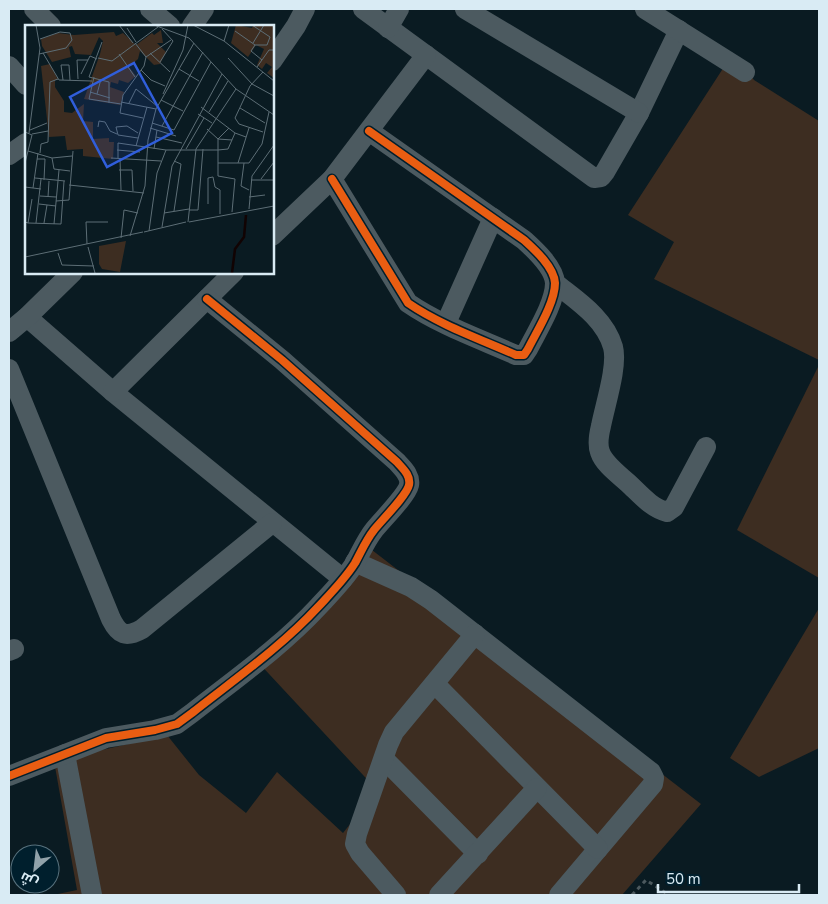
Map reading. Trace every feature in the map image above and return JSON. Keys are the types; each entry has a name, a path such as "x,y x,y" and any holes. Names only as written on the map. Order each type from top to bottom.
{"street":[{"path":"34,9 50,25"},
{"path":"150,9 169,25"},
{"path":"193,25 204,9"},
{"path":"274,58 305,9"},
{"path":"363,9 594,178 601,177 606,172 679,30"},
{"path":"388,28 399,9"},
{"path":"465,9 638,113"},
{"path":"653,11 745,72"},
{"path":"274,234 332,179 426,55"},
{"path":"9,66 25,84"},
{"path":"369,131 524,240 539,253 548,266 555,283 598,319 608,333 613,348 614,364 598,438 600,452 606,462 650,504 659,510 667,512 674,507 706,448"},
{"path":"9,155 25,144"},
{"path":"332,179 408,303 446,323 516,355 524,355 547,310 555,283"},
{"path":"446,323 493,218"},
{"path":"9,332 71,274"},
{"path":"113,392 232,274"},
{"path":"9,776 106,738 155,730 177,724 283,640 317,608 343,579 373,530 404,494 409,484 407,474 397,462 207,298"},
{"path":"27,317 113,392 343,579"},
{"path":"9,369 111,619 116,629 124,634 133,634 142,629 272,523"},
{"path":"355,562 411,587 475,634 651,772 654,778 653,784 560,895"},
{"path":"396,895 360,853 355,844 357,834 394,732 475,634"},
{"path":"435,684 598,849"},
{"path":"65,754 92,895"},
{"path":"384,759 478,854"},
{"path":"440,895 537,788"}],"path":[{"path":"632,895 646,880 669,895"}],"shaded area":[{"path":"733,53 754,80 819,121 819,360 654,279 674,242 628,215"},
{"path":"819,365 819,578 737,530"},
{"path":"372,550 701,804 622,895 53,895 77,890 54,761 167,735 199,775 246,813 277,772 343,833 377,790 256,660"},
{"path":"819,608 819,748 759,777 730,758"}],"cycle path":[{"path":"332,179 408,303 433,318 461,331 516,355 524,355 552,299 555,283 548,265 524,240 369,131"},
{"path":"9,776 106,738 155,730 177,724 257,662 304,622 347,575 371,534 399,501 409,485 409,478 406,472 397,462 282,360 207,299"}]}
